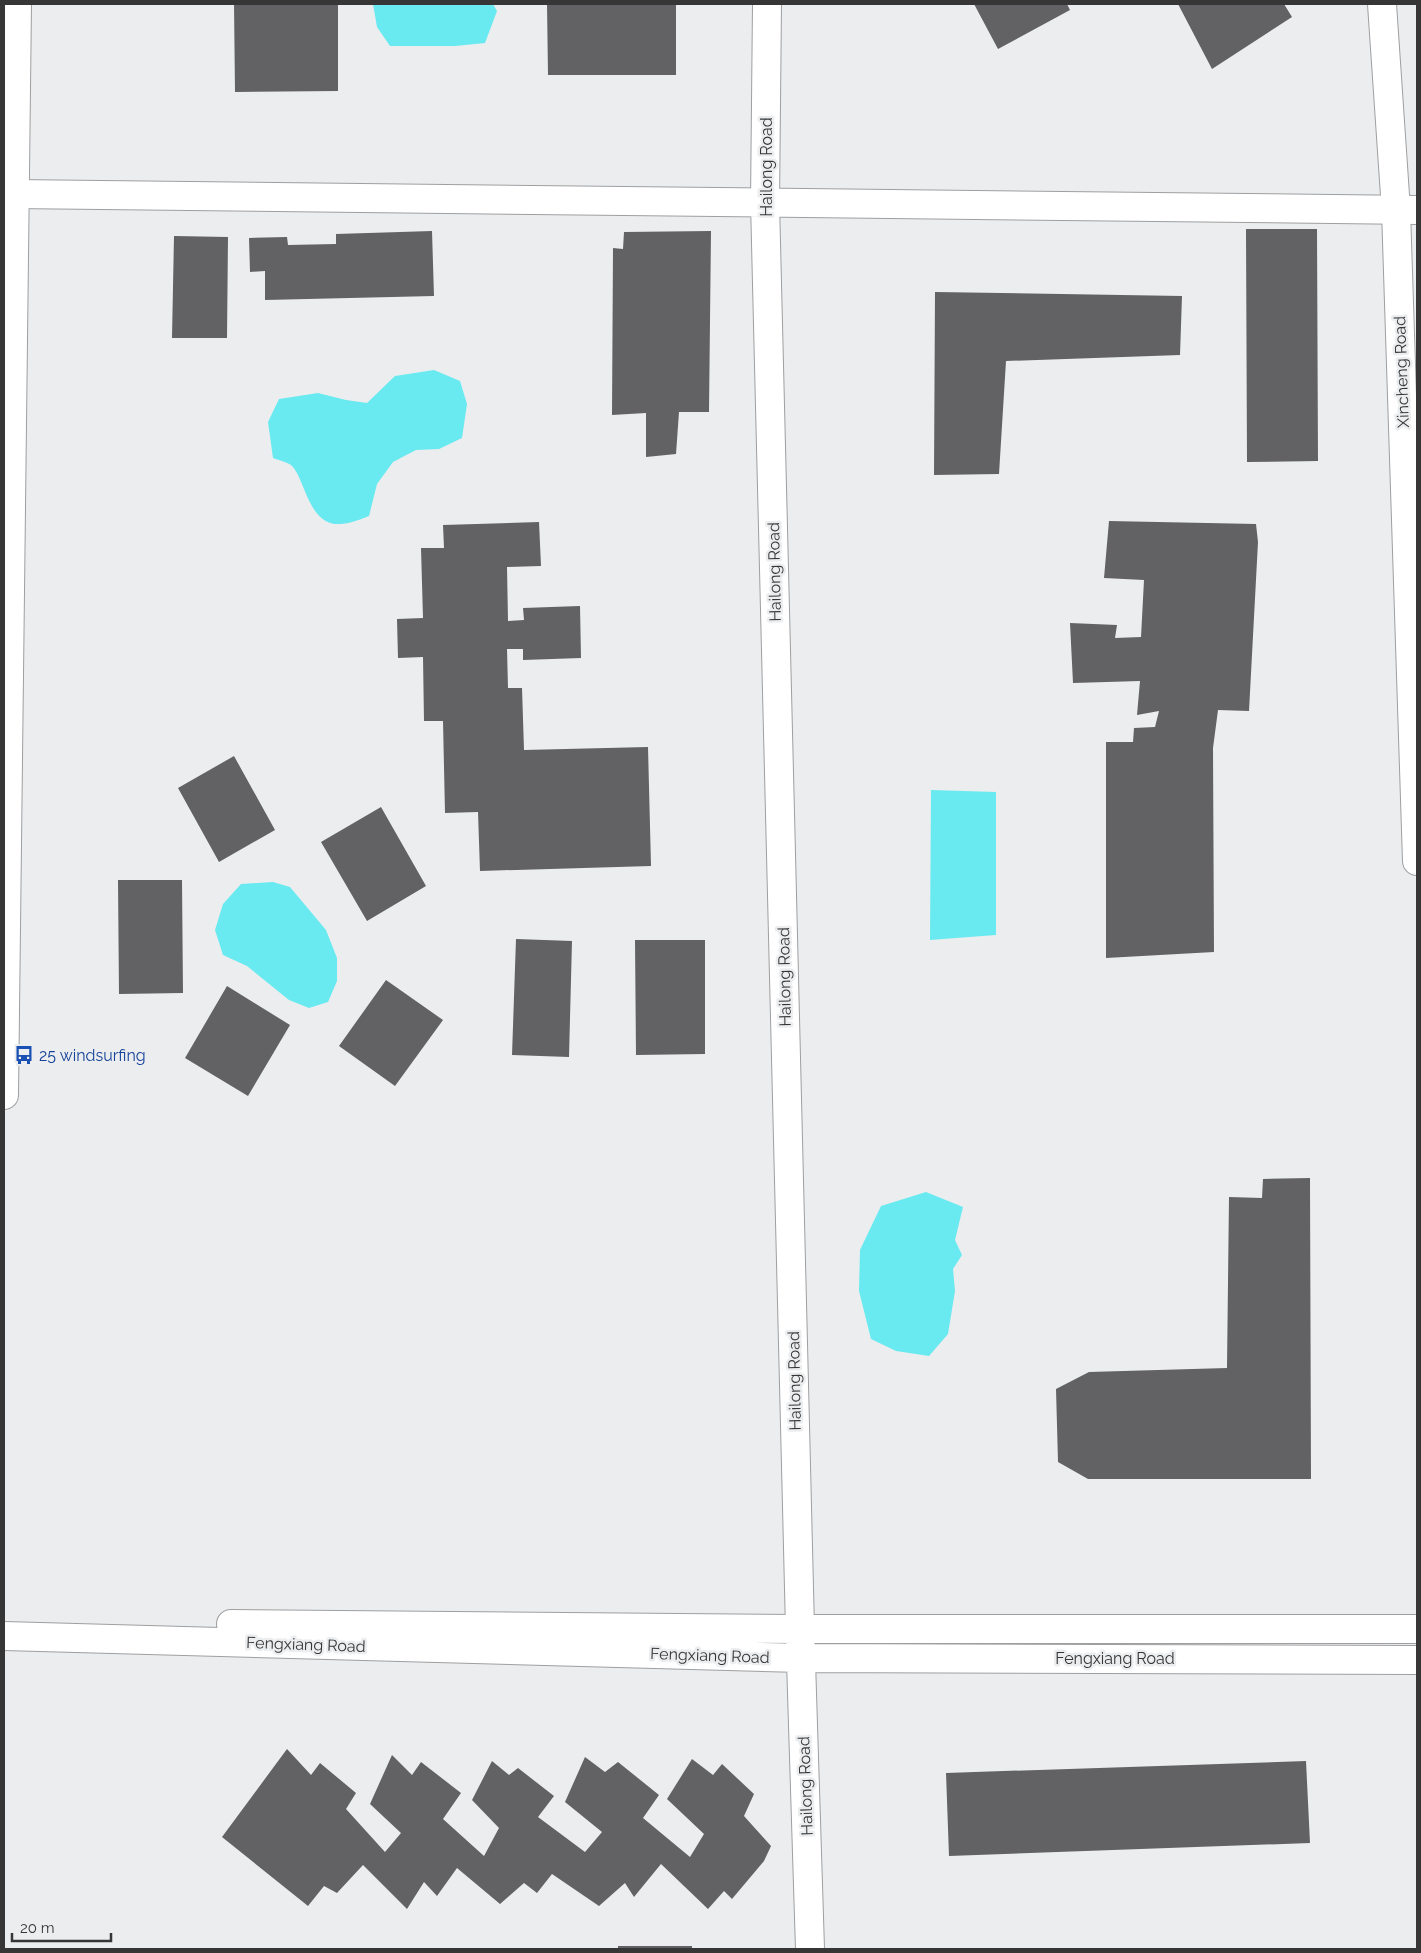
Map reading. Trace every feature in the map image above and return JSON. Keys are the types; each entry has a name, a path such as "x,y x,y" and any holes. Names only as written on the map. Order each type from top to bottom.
{"street":[{"path":"4,1095 13,194 17,4"},
{"name":"Hailong Road","path":"767,4 765,202 800,1630 810,1949"},
{"name":"Xincheng Road","path":"1382,4 1406,210 1417,862"},
{"path":"13,194 1406,210"},
{"name":"Fengxiang Road","path":"4,1621 800,1630 1417,1629"},
{"name":"Fengxiang Road","path":"4,1636 801,1658 1417,1660"}],"water":[{"path":"373,4 493,4 497,11 485,43 455,46 390,46 377,27"},
{"path":"434,370 460,381 467,404 462,438 439,449 416,450 393,462 377,484 369,516 356,521 337,524 322,518 315,511 293,467 273,458 268,422 279,399 318,393 367,403 395,376"},
{"path":"931,790 996,792 996,935 930,940"},
{"path":"273,882 290,887 326,930 337,958 337,981 328,1002 309,1008 289,1000 247,966 223,955 215,930 223,904 241,884"},
{"path":"926,1192 963,1207 955,1240 962,1255 953,1269 955,1291 948,1334 929,1356 896,1351 871,1339 859,1291 860,1250 881,1206"}],"building":[{"path":"234,4 338,4 338,91 235,92"},
{"path":"547,4 676,4 676,75 548,75"},
{"path":"974,4 1067,4 1070,10 998,49"},
{"path":"1178,4 1284,4 1292,17 1212,69"},
{"path":"1246,229 1317,229 1318,461 1247,462"},
{"path":"432,231 434,296 265,300 265,271 250,272 249,238 287,237 288,245 336,244 336,234"},
{"path":"711,231 709,412 679,412 676,454 646,457 646,413 612,415 613,248 623,249 624,232"},
{"path":"174,236 228,237 227,338 172,338"},
{"path":"935,292 1182,296 1180,355 1006,361 999,474 934,475"},
{"path":"1109,521 1256,524 1258,542 1249,711 1218,710 1213,748 1214,952 1106,958 1106,742 1133,742 1134,728 1155,727 1159,711 1137,715 1140,681 1073,683 1070,623 1117,625 1115,638 1141,637 1144,580 1104,578"},
{"path":"539,522 541,566 507,567 508,621 524,620 523,608 580,606 581,658 523,660 523,649 507,649 508,688 522,688 524,750 648,747 651,866 480,871 478,812 445,813 443,721 424,721 423,657 398,658 397,619 423,618 421,548 444,548 443,525"},
{"path":"234,756 275,830 219,862 178,788"},
{"path":"381,807 426,886 367,921 321,842"},
{"path":"118,880 182,880 183,993 119,994"},
{"path":"516,939 572,941 569,1057 512,1055"},
{"path":"635,940 705,940 705,1054 636,1055"},
{"path":"386,980 443,1020 395,1086 339,1046"},
{"path":"227,986 290,1025 248,1096 185,1058"},
{"path":"1310,1178 1311,1479 1088,1479 1058,1462 1056,1389 1089,1372 1227,1368 1229,1197 1262,1198 1263,1179"},
{"path":"287,1749 311,1775 320,1763 356,1793 346,1809 385,1852 401,1833 370,1804 392,1755 412,1775 421,1762 461,1793 443,1819 484,1856 499,1828 472,1800 492,1761 509,1775 518,1768 554,1796 538,1817 585,1852 602,1832 565,1802 585,1757 605,1772 618,1762 659,1795 643,1818 690,1857 704,1834 667,1799 692,1759 713,1775 722,1764 754,1794 744,1816 771,1846 764,1861 732,1899 724,1891 708,1909 661,1864 634,1897 625,1883 599,1906 552,1874 537,1893 524,1883 500,1904 457,1868 437,1896 424,1882 407,1909 363,1865 337,1893 324,1886 308,1906 222,1837"},
{"path":"1306,1761 1310,1843 949,1856 946,1773"},
{"path":"618,1946 692,1946 692,1949 618,1949"}],"place":[{"name":"25 windsurfing","path":"24,1055"}]}
